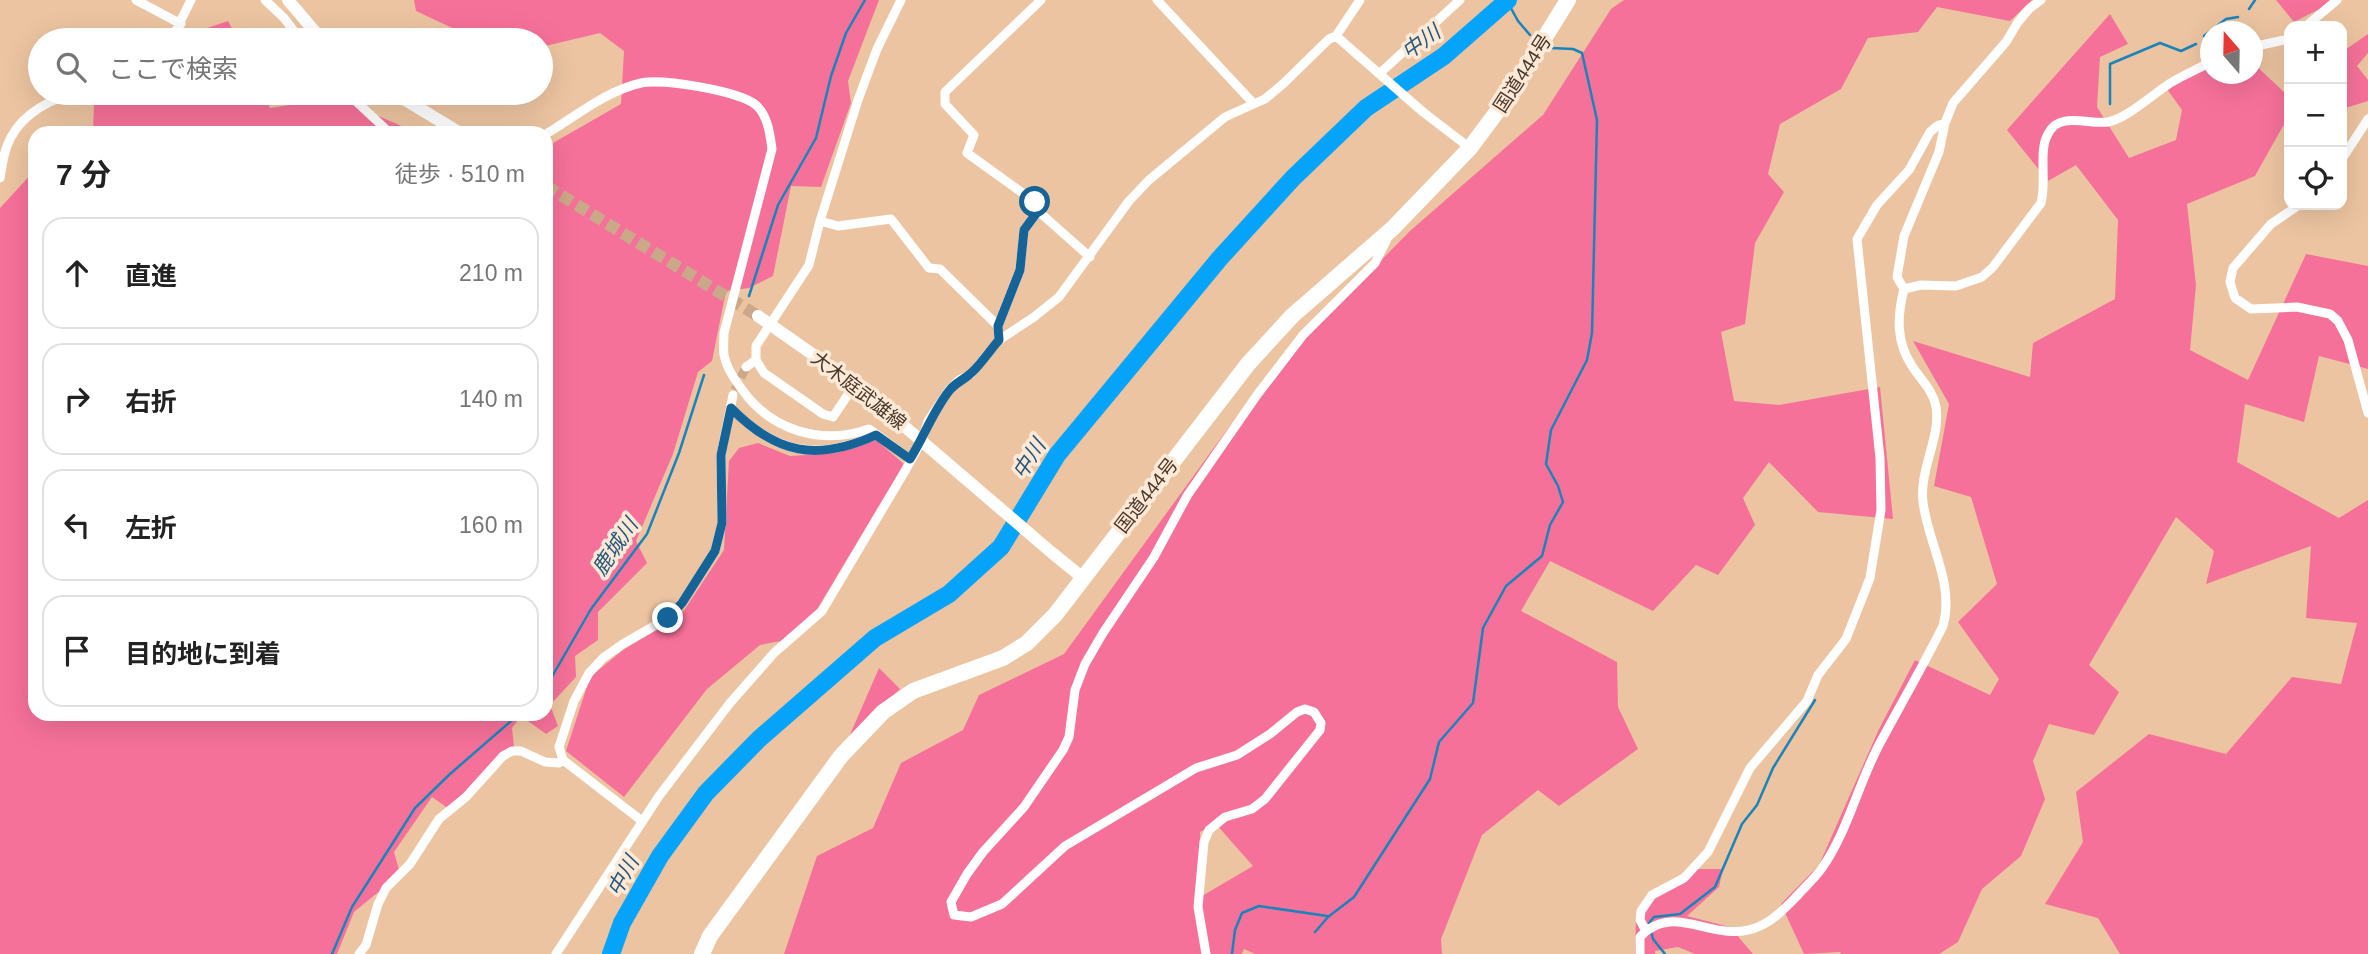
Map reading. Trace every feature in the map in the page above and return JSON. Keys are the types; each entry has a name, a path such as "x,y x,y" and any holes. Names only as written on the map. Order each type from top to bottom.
{"highway":[{"name":"国道444号","path":"702,954 710,936 841,756 883,712 913,691 1003,657 1027,643 1055,615 1248,363 1292,316 1393,228 1470,148 1508,97 1568,0"}],"main road":[{"path":"288,0 312,28"},
{"path":"414,105 448,126"},
{"name":"大木庭武雄線","path":"764,320 855,384 1083,578"}],"street":[{"path":"136,0 181,24"},
{"path":"178,28 191,0"},
{"path":"265,0 291,28"},
{"path":"833,417 823,414 764,373 756,359 755,346 764,320 809,265 858,100 877,49 901,0"},
{"path":"1041,0 945,92 945,104 974,135 967,153 1035,202 1038,211 1090,257"},
{"path":"1157,0 1254,104"},
{"path":"556,954 642,821 730,703 774,653 822,611 922,440 928,421 958,380 971,374 999,340 1059,297 1129,201 1149,180 1226,117 1265,99 1284,83 1329,39 1336,36 1360,0"},
{"path":"1379,74 1460,0"},
{"path":"1640,954 1640,937 1663,922 1684,923 1729,933 1745,932 1761,926 1786,906 1821,870 1837,842 1879,745 1943,626 1947,613 1946,588 1923,502 1923,481 1936,410 1933,395 1902,349 1898,330 1904,289 1897,276 1904,236 1939,152 1945,123 1953,103 2006,43 2029,9 2041,0"},
{"path":"2312,21 2337,0"},
{"path":"1336,36 1423,112 1470,148"},
{"path":"2263,45 2284,40"},
{"path":"1904,289 1921,285 1956,286 1974,281 1993,267 2041,203 2044,191 2044,147 2051,128 2071,120 2110,121 2200,67"},
{"path":"553,130 613,93 642,82 670,82 723,92 743,96 756,104 769,129 772,149 724,333 724,357 733,377 760,411 777,422 798,432 818,437 869,429 910,459"},
{"path":"0,178 7,145 18,127 43,105"},
{"path":"360,105 382,126"},
{"path":"2347,151 2368,119"},
{"path":"1650,928 1640,920 1640,911 1652,895 1684,878 1708,852 1750,768 1807,701 1818,675 1846,639 1870,578 1881,510 1880,458 1857,239 1877,205 1909,170 1930,132 1937,125 1945,123"},
{"path":"2292,210 2271,224 2233,268 2230,282 2235,298 2251,309 2297,307 2330,314 2338,321 2348,340 2368,413"},
{"path":"999,340 998,326 1020,270 1024,230 1038,211"},
{"path":"820,221 838,226 891,219 929,268 940,269 998,326"},
{"path":"1206,954 1198,907 1204,842 1209,830 1225,817 1252,809 1265,799 1320,730 1321,723 1314,712 1305,709 1297,712 1270,734 1237,755 1196,768 1065,846 1002,904 986,913 963,917 954,915 951,902 983,852 1024,807 1063,750 1069,737 1075,690 1085,664 1154,557 1187,496 1257,394 1303,335 1375,263 1393,228"},
{"path":"746,367 756,359"},
{"path":"833,417 855,384"},
{"path":"642,821 563,760 559,747 574,701 589,673 622,644 668,618 682,603 715,551 722,523 721,455 733,395"},
{"path":"731,408 763,437 785,446 808,450 834,447 876,435"},
{"path":"833,417 840,435"},
{"path":"359,954 366,945 378,904 386,888 410,864 439,819 466,797 503,756 512,751 522,751 545,762 563,760"}],"shaded area":[{"path":"414,0 879,0 848,81 851,103 821,187 791,186 773,276 749,288 726,291 712,361 698,372 673,454 636,541 647,563 598,612 598,640 575,656 576,677 553,702 553,143 621,104 624,51 600,33 553,44 553,28 452,28 416,11"},
{"path":"1624,0 2032,0 2010,21 1937,7 1918,32 1868,38 1841,89 1780,124 1768,174 1784,192 1755,243 1745,324 1721,332 1734,401 1779,405 1880,387 1893,519 1818,512 1769,462 1743,498 1755,525 1718,575 1696,565 1653,611 1550,561 1521,611 1617,662 1618,707 1638,749 1559,806 1538,790 1482,835 1441,939 1442,954 1255,954 1244,949 1242,954 784,954 817,856 873,828 901,763 963,730 979,695 1064,654 1264,379 1410,231 1543,115 1611,9","holes":["1216,824 1253,866 1202,896 1200,832"]},
{"path":"2276,0 2337,0 2296,21"},
{"path":"2110,14 2128,44 2100,57 2097,107 2129,158 2176,140 2182,110 2164,85 2200,65 2200,84 2263,84 2263,72 2284,92 2284,126 2255,176 2187,204 2196,285 2190,350 2248,380 2306,254 2368,266 2368,369 2319,356 2304,422 2245,404 2237,462 2339,518 2368,500 2368,954 2120,954 2098,918 2045,904 2083,842 2076,792 2149,734 2226,754 2292,677 2341,684 2357,623 2306,618 2311,546 2206,584 2214,551 2176,517 2089,665 2119,692 2094,735 2049,724 2033,761 2045,799 2021,856 1982,889 1958,942 1939,954 1804,954 1781,904 1819,865 1879,729 1915,660 1990,695 1999,679 1958,622 1997,584 1971,497 1934,486 1949,404 1913,341 2030,377 2033,343 2115,299 2118,220 2076,165 2048,181 2007,130"},
{"path":"228,21 232,28 207,28"},
{"path":"2368,34 2368,53 2357,66 2368,80 2368,101 2347,107 2347,84 2347,49"},
{"path":"94,105 269,105 270,108 290,105 352,105 402,126 93,126"},
{"path":"28,178 28,721 517,721 512,728 514,747 449,809 432,797 394,852 399,870 382,889 354,912 337,954 0,954 0,208"},
{"path":"876,440 904,464 816,611 781,641 760,645 707,689 624,797 566,751 590,677 623,650 681,615 724,550 729,461 739,448 758,443 790,456 836,453"},
{"path":"879,668 900,689 849,737"},
{"path":"553,713 558,726 546,734 528,721 553,721"},
{"path":"1694,869 1723,869 1719,887 1687,916 1730,927 1753,954 1695,954 1678,947 1655,951 1655,954 1635,954 1636,916 1648,896"}],"waterway":[{"name":"鹿城川","path":"749,296 778,205 816,138 831,76 846,33 865,0"},
{"name":"中川","path":"611,954 622,923 660,856 706,793 759,739 875,638 949,594 1001,547 1057,455 1220,258 1293,178 1366,108 1444,56 1508,0"},
{"path":"2249,9 2255,0"},
{"path":"1507,1 1530,35"},
{"path":"2223,21 2238,17"},
{"path":"2110,104 2110,64 2160,43 2181,51 2196,44"},
{"path":"1315,932 1328,917 1354,897 1430,779 1439,742 1473,703 1483,628 1506,586 1542,556 1550,525 1563,502 1546,464 1551,430 1587,360 1592,333 1597,120 1582,53 1573,49 1551,48"},
{"name":"鹿城川","path":"553,675 591,609 647,534 679,453 704,375"},
{"path":"1665,954 1653,939 1649,923 1654,917 1680,914 1715,887 1742,824 1757,805 1773,768 1815,700"},
{"name":"鹿城川","path":"332,954 352,907 415,808 511,721"},
{"path":"1232,954 1235,930 1242,913 1259,906 1327,916"}],"tunnel":[{"path":"553,190 758,316"},
{"path":"735,390 746,367"}],"route":[{"path":"668,618 682,603 715,551 722,523 721,455 731,408 763,437 785,446 808,450 834,447 876,435 910,459 922,440 928,421 950,390 958,380 971,374 999,340 998,326 1020,270 1024,230 1038,211 1035,202"}]}
